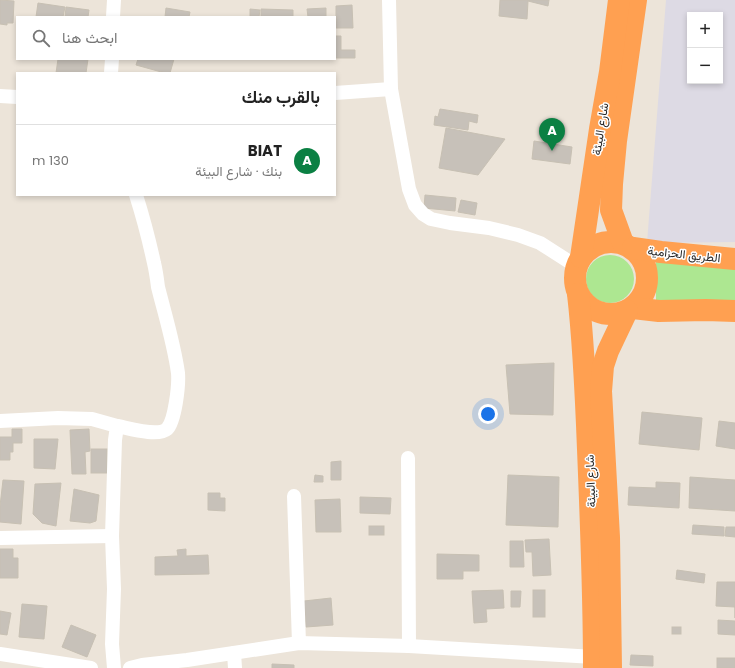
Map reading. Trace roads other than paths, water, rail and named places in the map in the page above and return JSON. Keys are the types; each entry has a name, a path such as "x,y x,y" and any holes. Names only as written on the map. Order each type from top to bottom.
{"highway":[{"name":"شارع البيئة","path":"578,262 588,210 610,72 619,0"},
{"name":"شارع البيئة","path":"628,246 611,210 616,141 636,0"},
{"path":"613,241 628,246 640,255 645,264 648,273 648,283 645,292 640,301 630,309 616,314 605,314 594,310 585,303 578,294 575,285 578,262 587,250 604,242 613,241"},
{"name":"الطريق الحزامية","path":"628,246 661,252 735,259"},
{"name":"شارع البيئة","path":"578,294 583,331 592,531 600,664"},
{"name":"شارع البيئة","path":"600,664 609,537 601,391 603,366 608,351 630,309"},
{"path":"630,309 659,312 706,310 735,312"}],"street":[{"path":"113,16 114,0"},
{"path":"390,0 391,89 409,189 415,205 423,214 432,219 489,228 518,235 540,243 578,262"},
{"path":"111,72 112,60"},
{"path":"336,93 391,89"},
{"path":"0,96 16,97"},
{"path":"0,421 58,418 92,419 147,432 160,432 167,430 172,422 178,389 178,374 167,320 158,286 155,264 136,196"},
{"path":"114,668 112,644 114,589 112,536 115,440 117,426"},
{"path":"408,458 408,646"},
{"path":"294,496 299,644"},
{"path":"0,538 112,536"},
{"path":"130,668 142,665 299,644 408,646 600,664"},
{"path":"234,653 235,668"},
{"path":"0,654 91,668"}],"place":[{"name":"BIAT","path":"552,151"}]}
